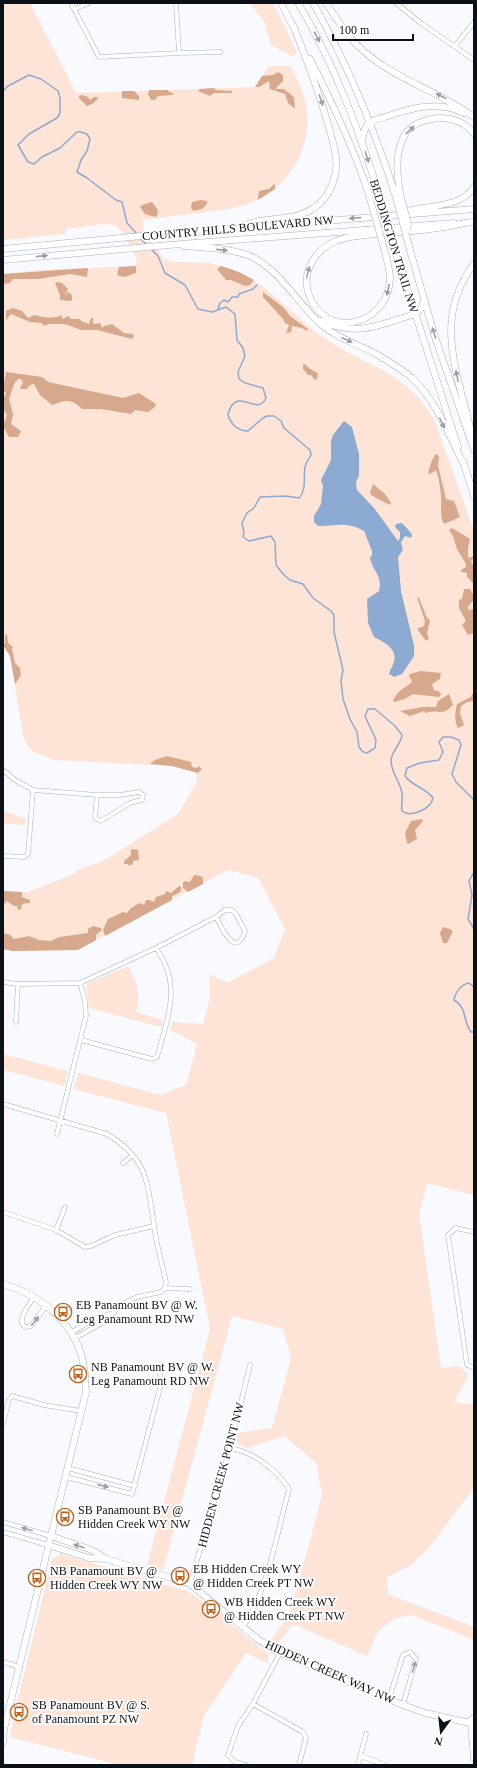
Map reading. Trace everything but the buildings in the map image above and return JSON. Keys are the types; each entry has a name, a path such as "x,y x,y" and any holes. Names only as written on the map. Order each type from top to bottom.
{"main road":[{"path":"281,3 338,114 358,160 369,195 385,252 390,276 388,291 382,304 372,315 363,320 352,323 340,322 326,317 315,307 309,295 306,284 307,274 314,257 331,243 351,236 445,227 467,222"},
{"name":"BEDDINGTON TRAIL NW","path":"298,3 337,77 362,141 415,314 474,496"},
{"name":"BEDDINGTON TRAIL NW","path":"313,3 349,74 398,193 410,250 424,301 474,450"},
{"path":"326,3 350,37 369,56 385,67 459,106 474,117"},
{"path":"241,227 250,222 298,215 313,208 325,198 332,186 335,175 335,152 324,107 293,25"},
{"path":"362,141 364,130 369,122 404,110 422,106 444,107 457,110 474,117"},
{"path":"398,193 398,157 404,137 415,125 431,119 445,119 463,124 474,134"},
{"path":"394,216 410,209 443,205 454,202 466,195 474,187"},
{"name":"COUNTRY HILLS BOULEVARD NW","path":"3,249 114,238 394,216 474,208"},
{"name":"COUNTRY HILLS BOULEVARD NW","path":"3,260 169,244 474,222"},
{"path":"169,244 234,252 250,256 266,266 278,277 300,305 327,330 379,356 411,377 428,396 464,465"},
{"path":"472,441 455,367 450,325 457,293 465,276 474,264"},
{"path":"315,318 337,327 356,330 373,327 415,314 421,309 424,301"},
{"path":"3,1284 33,1298 46,1306 63,1320 73,1335 84,1367 86,1392 48,1545 21,1667 4,1729 3,1742"},
{"name":"HIDDEN CREEK WAY NW","path":"51,1536 92,1550 106,1559"},
{"name":"HIDDEN CREEK WAY NW","path":"48,1545 89,1558 106,1559 190,1584 243,1627 280,1653 403,1705 432,1715 456,1720 472,1720"},
{"path":"472,1720 474,1758"},
{"path":"472,1740 474,1732"}],"street":[{"path":"71,3 99,57 221,52"},
{"path":"75,10 89,3"},
{"path":"176,3 179,54"},
{"path":"396,3 422,24 474,60"},
{"path":"455,46 474,22"},
{"path":"3,770 15,780 33,790 97,795 120,795 139,792 143,795 142,800 130,803 101,821 95,818 97,795"},
{"path":"3,856 24,858 28,854 33,790"},
{"path":"3,982 18,984 80,983 156,948 216,917 225,910 232,910 236,914 245,931 243,937 238,941 233,942 227,939 216,917"},
{"path":"81,1040 152,1059 157,1057 171,1002 170,984 166,965 156,948"},
{"path":"57,1134 86,1016 85,1001 80,983"},
{"path":"16,1022 18,984"},
{"path":"3,1104 107,1134 121,1143 133,1154 143,1169 149,1190 154,1226 166,1282 165,1288 161,1292 137,1297 127,1302 110,1314 104,1322 73,1335"},
{"path":"123,1163 133,1154"},
{"path":"56,1230 65,1208"},
{"path":"3,1212 56,1230 85,1247 91,1246 115,1235 154,1226"},
{"path":"474,1232 456,1228 448,1235 467,1365 474,1368"},
{"path":"165,1288 190,1289"},
{"path":"33,1298 23,1316 21,1323 23,1326 31,1326 46,1306"},
{"path":"73,1335 97,1318 110,1314"},
{"path":"66,1477 132,1494 160,1388 160,1365"},
{"name":"HIDDEN CREEK POINT NW","path":"190,1584 230,1448 250,1365"},
{"path":"3,1424 9,1399 12,1396 44,1405 81,1411"},
{"path":"230,1448 247,1452 283,1479 289,1489 261,1594 251,1615 243,1627"},
{"path":"68,1468 135,1486"},
{"path":"3,1522 51,1536"},
{"path":"3,1532 48,1545"},
{"path":"389,1699 403,1655 410,1652 416,1659 403,1705"},
{"path":"246,1765 235,1762 228,1755 238,1726 254,1704 280,1653"},
{"path":"3,1662 21,1667"},
{"path":"254,1704 303,1732 306,1738 299,1765"},
{"path":"358,1765 366,1734"},
{"path":"361,1756 386,1765"}],"shaded area":[{"path":"3,3 30,3 76,93 255,87 269,66 291,66 305,100 307,121 306,136 302,151 286,178 275,189 248,204 227,209 143,220 143,230 164,259 175,262 210,263 231,269 247,276 266,289 318,334 347,352 388,373 408,387 418,397 434,419 474,531 474,1195 427,1183 419,1214 441,1368 460,1366 468,1375 454,1402 469,1404 474,1403 474,1488 428,1549 410,1566 387,1577 388,1594 474,1627 474,1640 412,1615 393,1619 378,1631 367,1656 293,1624 278,1644 271,1640 290,1613 322,1496 316,1463 284,1436 248,1448 236,1441 238,1433 272,1428 291,1358 283,1329 232,1316 163,1570 147,1565 210,1329 166,1113 73,1089 78,1073 161,1095 186,1085 197,1044 170,1030 172,1022 203,1024 210,997 209,974 227,983 274,958 285,929 258,878 228,870 78,950 13,951 3,949 3,891 28,892 76,873 77,870 108,858 178,814 197,782 196,772 172,766 54,760 34,752 27,745 23,736 10,656 3,644 3,274 38,270 135,266 137,259 121,231 114,225 104,224 66,229 66,234 3,240"},
{"path":"250,3 273,3 297,52 293,57 271,45 265,23"},
{"path":"278,72 283,75 283,81 275,89 284,89 294,97 295,109 288,103 285,94 270,89 269,81 259,87 255,87 262,76 273,75"},
{"path":"214,88 216,90 232,91 232,93 214,93 210,96 198,91 200,89"},
{"path":"149,90 168,90 169,92 173,93 173,95 158,96 155,100 151,100 148,94"},
{"path":"122,91 134,91 139,96 139,100 122,98"},
{"path":"82,95 88,97 90,100 94,97 98,97 97,100 87,106 79,98 79,96"},
{"path":"274,184 275,189 258,200 259,191 269,189"},
{"path":"200,200 207,201 207,204 202,209 194,211 191,208 192,202"},
{"path":"152,202 158,210 157,216 155,217 145,214 140,207"},
{"path":"135,266 136,273 124,277 117,275 119,267"},
{"path":"221,266 239,272 254,280 250,285 245,286 231,280 226,280 217,269"},
{"path":"88,268 87,277 70,274 38,279 13,279 10,283 3,284 3,274"},
{"path":"55,283 62,283 68,289 65,295 68,292 72,295 72,300 60,300 60,295"},
{"path":"263,292 283,307 290,316 308,329 307,331 302,328 292,326 291,332 286,333 289,325 285,323 263,297"},
{"path":"13,308 22,311 28,318 34,315 51,318 61,315 63,319 68,316 71,319 80,319 81,321 89,324 91,318 93,318 93,324 100,323 102,328 112,324 124,333 133,334 134,336 132,339 97,330 81,330 65,324 49,324 45,326 41,323 30,322 11,314 6,320 6,311"},
{"path":"305,364 310,369 318,373 317,379 315,380 311,375 308,375 303,369 303,365"},
{"path":"6,372 42,377 48,382 123,398 139,393 156,404 155,407 148,412 135,410 131,414 101,409 82,409 78,405 68,401 52,405 40,395 34,384 30,385 27,389 21,389 20,387 23,383 21,379 18,379 14,384 9,399 13,414 11,424 21,431 18,437 9,437 3,426 7,415 3,409 3,397 6,393 3,390"},
{"path":"436,454 439,456 438,466 446,499 454,501 460,517 444,524 442,521 441,495 437,473 436,470 430,474 428,473 432,460"},
{"path":"373,484 385,494 391,503 390,505 371,495 370,493"},
{"path":"452,528 470,539 468,558 474,556 471,562 474,567 474,584 467,577 467,573 461,572 461,570 466,567 466,564 457,549 453,536 449,530"},
{"path":"464,589 470,589 473,594 473,601 468,606 468,610 474,609 474,633 468,635 462,625 466,621 459,608 459,600 462,599"},
{"path":"417,597 419,598 427,618 430,620 427,634 429,638 426,641 418,630 418,628 424,626 425,621"},
{"path":"7,634 8,643 13,647 12,649 15,663 20,668 21,675 15,684 10,656 3,645 5,643 5,635"},
{"path":"421,671 441,673 440,679 432,684 434,690 440,692 441,695 439,697 413,694 405,699 394,702 393,701 398,692 411,683 412,681 409,676 410,674"},
{"path":"449,694 453,705 445,711 426,713 424,711 410,716 400,711 423,707 436,707 438,701"},
{"path":"472,694 474,694 474,701 467,702 461,706 460,714 464,725 458,728 455,716 457,704 471,697"},
{"path":"167,756 191,762 192,767 197,768 199,766 202,769 198,773 172,766 150,764 155,760"},
{"path":"3,811 25,818 25,825 3,824"},
{"path":"422,819 423,821 415,830 417,839 408,844 405,833 411,821"},
{"path":"131,850 138,850 139,860 133,861 133,864 129,866 128,864 124,864 124,861 131,855"},
{"path":"194,875 201,876 203,878 203,884 188,892 183,888 183,883 184,881 190,882"},
{"path":"179,886 181,887 181,891 172,896 172,900 105,936 103,930 108,919 123,912 127,913 131,908 139,903 144,905 146,900 154,902 156,897 165,894 166,891 171,893"},
{"path":"3,891 22,892 22,897 30,900 30,903 22,904 21,909 19,910 17,908 18,906 14,906 7,901 3,905"},
{"path":"93,926 101,928 102,930 96,935 96,940 78,950 13,951 3,949 3,933 10,935 14,939 29,936 39,940 51,941 59,937 88,933 88,929"},
{"path":"443,927 453,931 447,943 443,943 440,933"},
{"path":"128,966 134,978 138,993 136,1012 163,1020 161,1027 89,1008 86,989 88,983"},
{"path":"3,1054 68,1071 64,1086 3,1070"},
{"path":"61,1554 187,1591 208,1605 268,1653 268,1663 246,1653 204,1715 192,1765 120,1765 10,1737 13,1719 52,1559"}],"water":[{"path":"344,421 352,427 359,454 359,475 356,482 357,490 374,508 398,541 400,538 400,532 395,527 396,524 402,523 412,534 411,538 405,536 401,542 403,550 398,557 401,591 414,646 414,656 402,674 394,677 389,674 394,662 394,653 389,646 374,637 368,623 367,599 379,591 380,581 371,563 370,558 372,551 364,531 347,525 318,526 314,522 314,516 321,504 323,486 321,480 331,460 331,441 333,435"}],"waterway":[{"path":"3,91 8,86 29,75 41,79 58,91 60,98 60,113 57,118 29,134 18,145 28,162 34,164 42,157 60,148 77,132 87,134 90,139 87,151 81,160 77,172 116,200 122,202 127,223 137,234"},
{"path":"141,239 147,245"},
{"path":"151,249 158,256 165,273 185,285 198,309 212,312 226,307 235,314 237,340 243,348 245,356 238,372 239,379 245,383 263,388 266,398 258,405 242,401 236,402 228,414 233,424 241,430 248,431 263,418 267,416 274,416 281,421 284,428 310,450 311,455 304,471 303,491 299,498 286,496 260,497 254,508 247,513 242,523 244,533 243,537 249,541 271,536 275,542 276,565 290,580 303,584 313,598 331,611 334,615 334,632 343,670 341,681 343,699 350,719 357,732 359,747 363,752 367,753 375,748 376,740 365,716 368,709 375,709 395,726 402,735 392,757 391,765 402,793 402,811 406,813 415,813 429,806 433,798 405,776 407,768 420,763 439,760 443,752 439,742 443,737 451,737 459,740 461,745 452,774 456,782 474,800"},
{"path":"218,309 220,303 224,300 228,302 232,297 238,297 239,294 253,289 257,285"},
{"path":"474,872 469,881 472,895 468,919 474,929"},
{"path":"474,987 469,983 464,985 457,991 454,1000 461,1007 471,1032 474,1032"}],"place":[{"name":"EB Panamount BV @ W. Leg Panamount RD NW","path":"63,1312"},
{"name":"NB Panamount BV @ W. Leg Panamount RD NW","path":"78,1374"},
{"name":"SB Panamount BV @ Hidden Creek WY NW","path":"65,1517"},
{"name":"EB Hidden Creek WY @ Hidden Creek PT NW","path":"180,1576"},
{"name":"NB Panamount BV @ Hidden Creek WY NW","path":"37,1578"},
{"name":"WB Hidden Creek WY @ Hidden Creek PT NW","path":"211,1609"},
{"name":"SB Panamount BV @ S. of Panamount PZ NW","path":"19,1712"}]}
